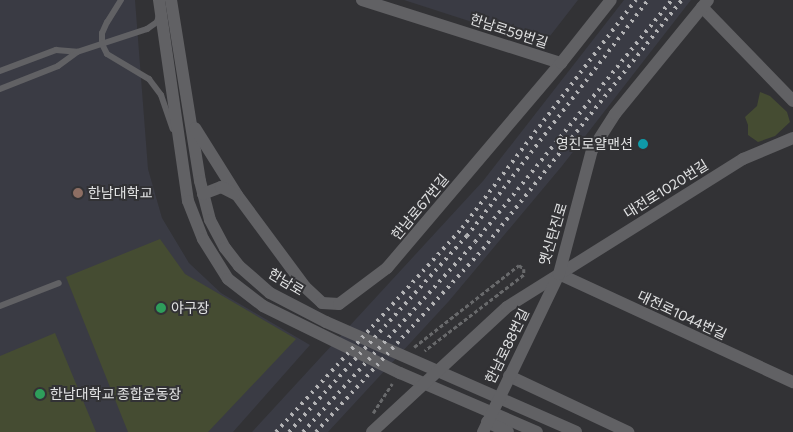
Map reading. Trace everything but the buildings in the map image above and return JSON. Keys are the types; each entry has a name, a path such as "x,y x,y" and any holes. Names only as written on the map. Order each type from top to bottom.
{"street":[{"name":"한남로","path":"171,0 203,194 210,220 226,248 249,277 270,293 405,358 576,432"},
{"name":"한남로59번길","path":"362,0 561,63"},
{"name":"한남로67번길","path":"192,124 237,195 304,287 322,303 339,304 387,268 561,63 610,0"},
{"path":"705,4 793,101"},
{"name":"옛신탄진로","path":"372,432 507,307 559,274 592,150 615,114 705,4"},
{"path":"160,5 188,201 203,239 228,279 263,306 400,373 537,432"},
{"name":"대전로1020번길","path":"559,274 743,159 793,138"},
{"path":"203,194 221,187 237,195"},
{"name":"한남로88번길","path":"485,427 559,274"},
{"name":"대전로1044번길","path":"559,274 793,382"},
{"path":"509,376 628,432"},
{"path":"485,427 508,432"}],"lane":[{"path":"121,0 106,22 102,33 102,44 107,54 149,79 161,95 165,110 179,142"},
{"path":"0,89 58,66 77,52 147,29 157,22 160,5"},
{"path":"147,29 158,30 166,40"},
{"path":"0,71 56,50 77,52"},
{"path":"0,306 59,283"}],"path":[{"path":"411,349 519,265 524,269 524,275 440,340"},
{"path":"369,417 400,373"}],"shaded area":[{"name":"한남대학교","path":"0,0 135,0 148,169 162,218 189,263 221,293 310,345 233,432 0,432"},
{"path":"404,0 578,0 543,45"},
{"path":"624,0 691,0 562,166 449,301 328,432 252,432 483,181"}],"green space":[{"path":"760,92 770,96 787,112 790,122 775,136 758,142 748,135 748,125 745,117 757,106"},
{"name":"야구장","path":"160,239 185,274 296,339 208,432 128,432 66,277"},
{"name":"한남대학교 종합운동장","path":"55,333 96,432 0,432 0,356"}],"railway":[{"path":"276,432 462,228 636,0"},
{"path":"289,432 467,236 648,0"},
{"path":"303,432 475,242 672,0"},
{"path":"316,432 483,249 682,0"}],"place":[{"name":"영진로얄맨션","path":"643,144"},
{"name":"한남대학교","path":"78,193"},
{"name":"야구장","path":"161,308"},
{"name":"한남대학교 종합운동장","path":"40,394"}]}
